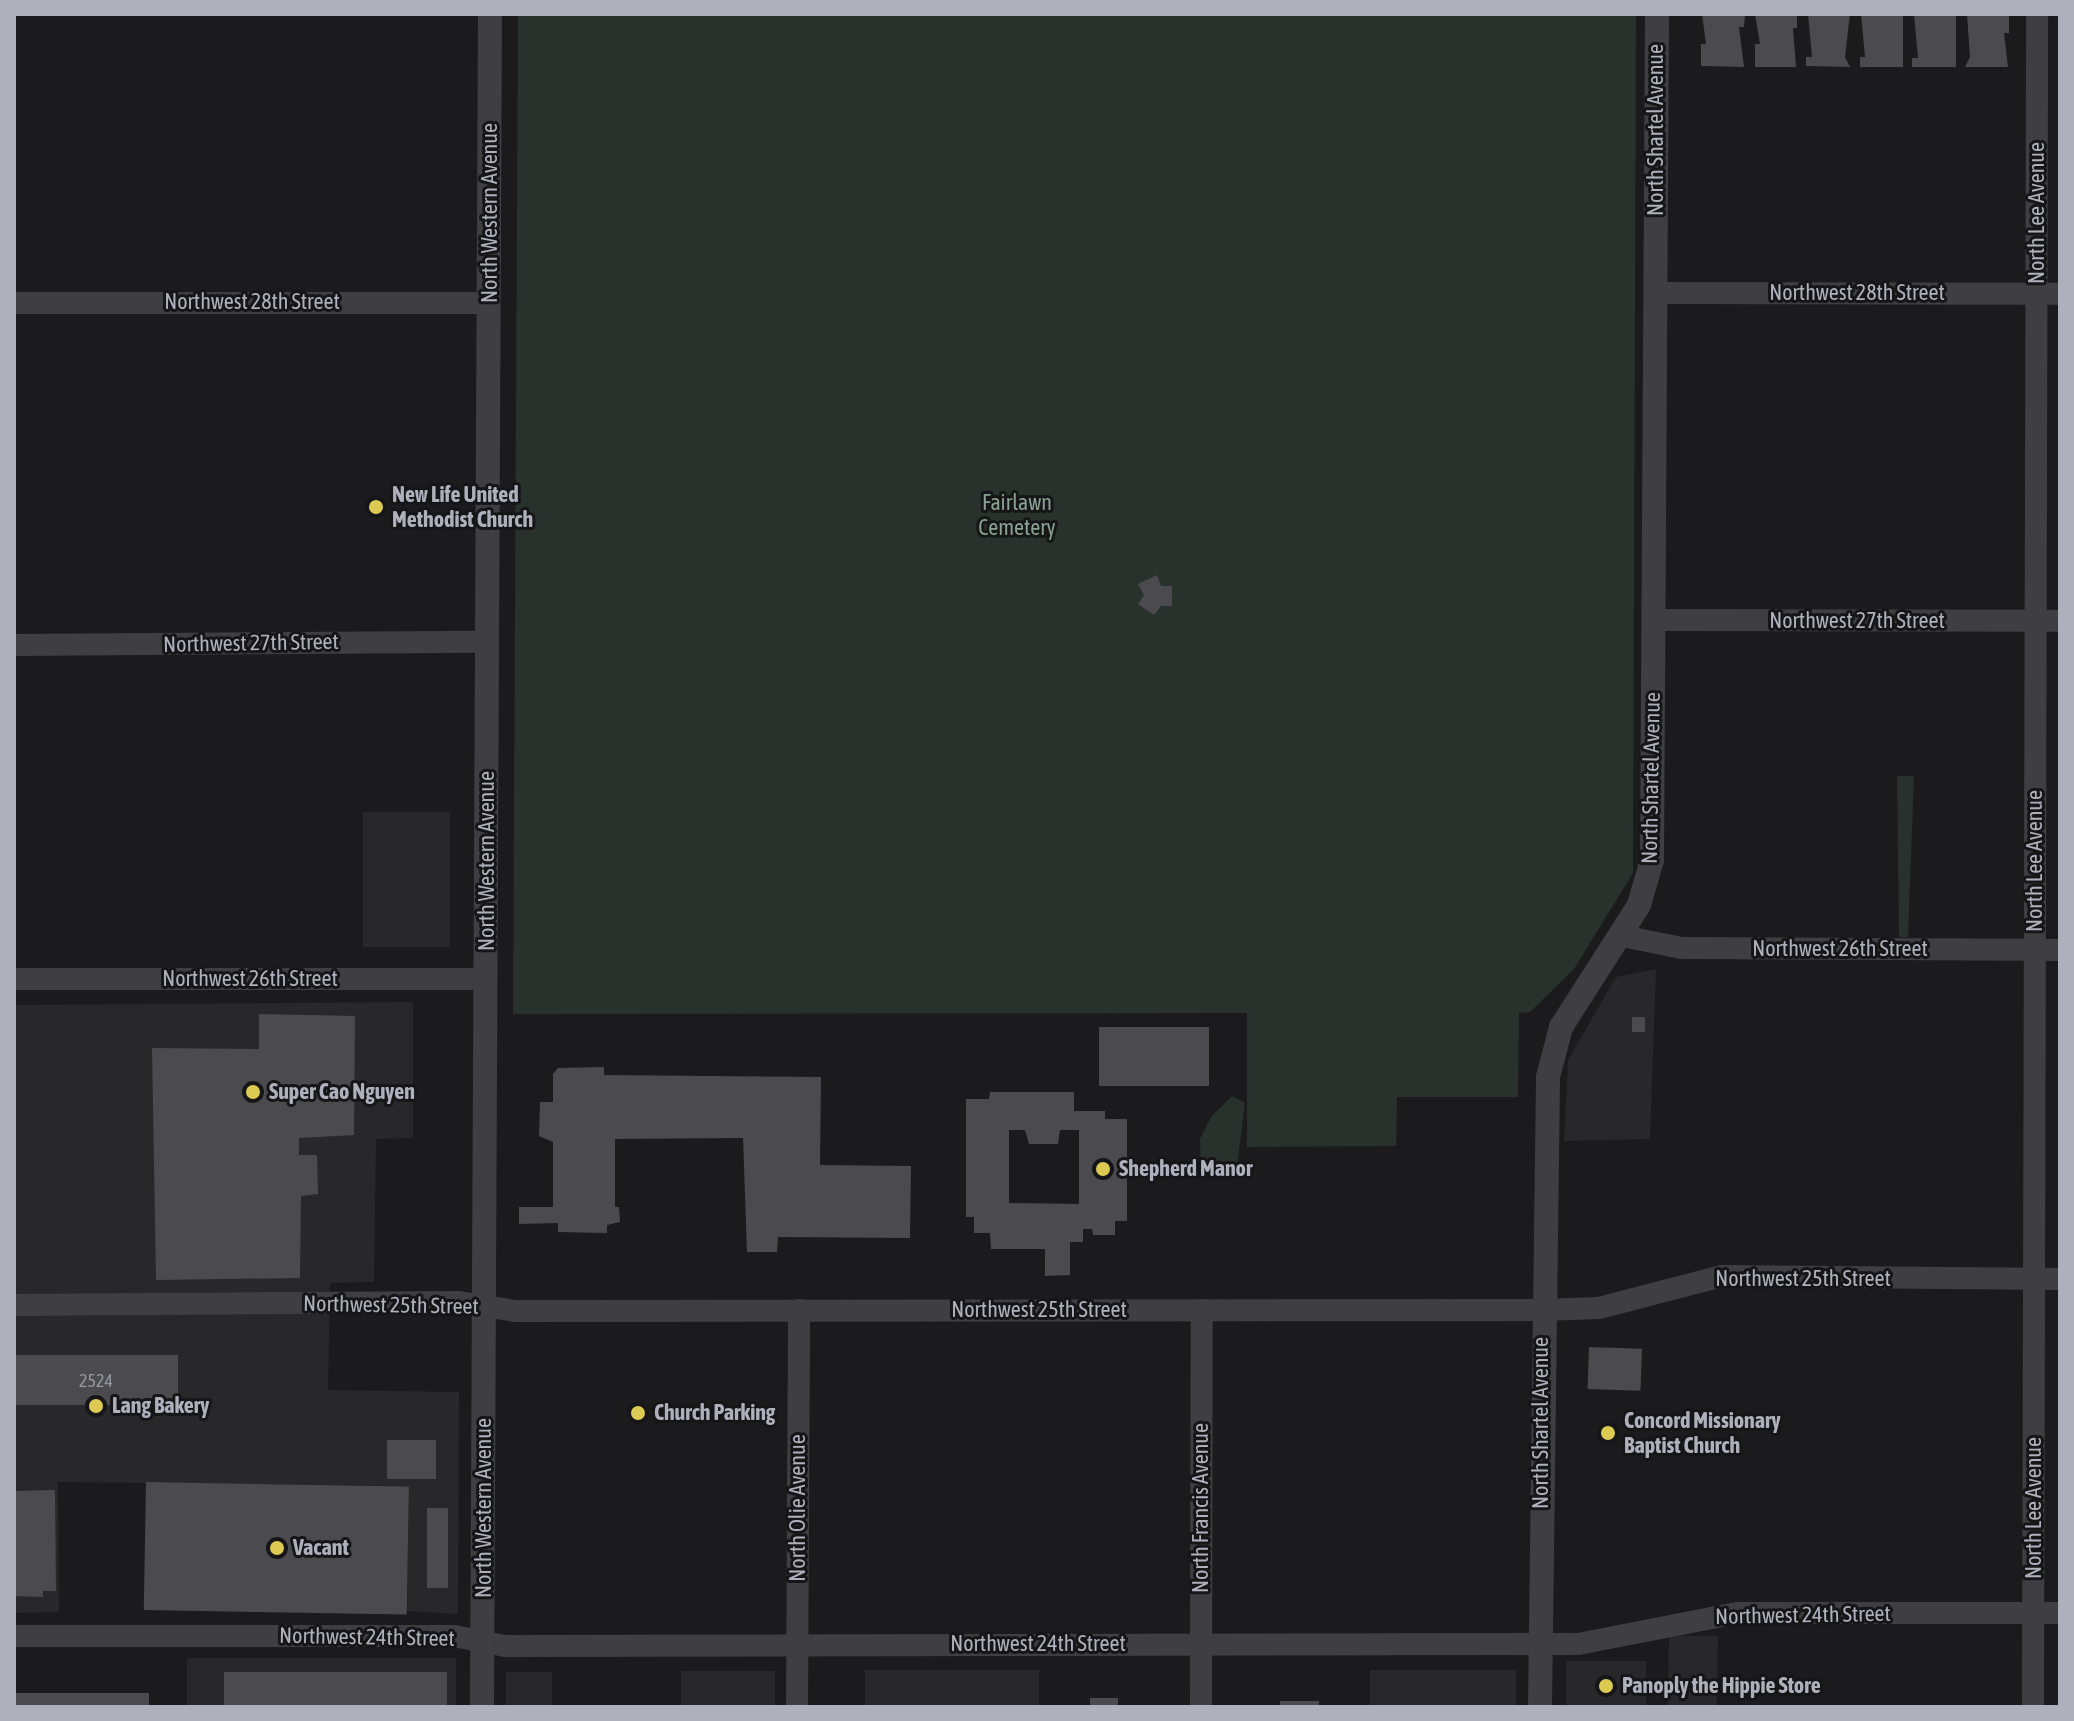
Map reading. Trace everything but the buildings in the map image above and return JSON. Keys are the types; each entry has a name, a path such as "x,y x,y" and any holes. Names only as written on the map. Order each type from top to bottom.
{"street":[{"name":"North Western Avenue","path":"482,1707 490,14"},
{"name":"North Shartel Avenue","path":"1540,1707 1544,1119 1553,1053 1570,1009 1622,936 1639,905 1652,860 1657,14"},
{"name":"North Lee Avenue","path":"2033,1707 2037,14"},
{"name":"Northwest 28th Street","path":"1655,293 2060,294"},
{"name":"Northwest 28th Street","path":"14,303 489,303"},
{"name":"Northwest 27th Street","path":"1654,620 2060,621"},
{"name":"Northwest 27th Street","path":"14,645 488,642"},
{"name":"Northwest 26th Street","path":"1622,936 1682,948 2060,950"},
{"name":"Northwest 26th Street","path":"14,979 486,979"},
{"name":"Northwest 25th Street","path":"14,1305 459,1302 485,1307 799,1310 1542,1310 1599,1308 1722,1276 2060,1279"},
{"name":"North Olie Avenue","path":"797,1707 799,1310"},
{"name":"North Francis Avenue","path":"1201,1707 1202,1310"},
{"name":"Northwest 24th Street","path":"14,1636 454,1636 505,1646 1540,1642 1599,1641 1738,1613 2060,1613"}],"shaded area":[{"path":"363,812 450,812 450,947 363,947"},
{"path":"1656,969 1650,1139 1564,1141 1568,1060 1616,977"},
{"path":"413,1002 413,1138 376,1139 374,1282 330,1283 328,1390 459,1392 458,1614 407,1611 409,1486 58,1482 59,1612 14,1613 14,1005"},
{"path":"1669,1635 1718,1636 1717,1707 1668,1706"},
{"path":"187,1658 456,1658 456,1707 187,1707"},
{"name":"Panoply the Hippie Store","path":"1566,1661 1646,1661 1646,1707 1566,1707"},
{"path":"865,1670 1039,1670 1039,1707 865,1707"},
{"path":"1370,1670 1516,1670 1516,1707 1370,1707"},
{"path":"681,1671 775,1671 775,1707 681,1707"},
{"path":"506,1672 552,1672 552,1707 506,1707"}],"green space":[{"name":"Fairlawn Cemetery","path":"518,14 1636,14 1633,873 1574,969 1530,1012 1519,1013 1518,1097 1397,1097 1396,1146 1247,1147 1247,1013 513,1014"},
{"path":"1897,776 1914,776 1908,937 1899,937"},
{"path":"1232,1096 1245,1103 1236,1175 1201,1174 1200,1139 1211,1117"}],"place":[{"name":"New Life United Methodist Church","path":"376,507"},
{"name":"Super Cao Nguyen","path":"253,1092"},
{"name":"Shepherd Manor","path":"1103,1169"},
{"name":"Lang Bakery","path":"96,1406"},
{"name":"Church Parking","path":"638,1413"},
{"name":"Concord Missionary Baptist Church","path":"1608,1433"},
{"name":"Vacant","path":"277,1548"},
{"name":"Panoply the Hippie Store","path":"1606,1686"}]}
